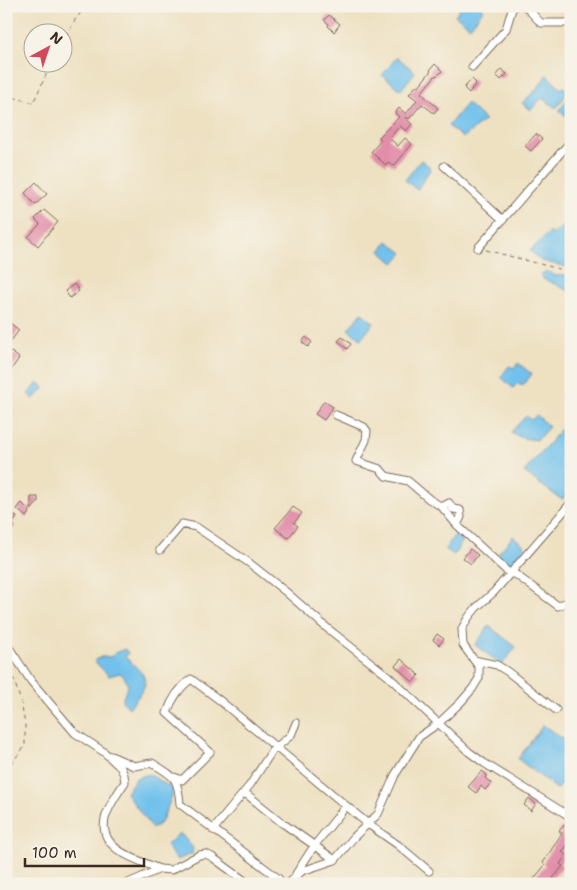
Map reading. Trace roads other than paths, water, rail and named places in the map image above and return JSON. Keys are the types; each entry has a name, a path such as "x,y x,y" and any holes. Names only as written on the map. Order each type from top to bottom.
{"street":[{"path":"472,67 506,29 513,6"},
{"path":"526,6 541,23 567,23 571,25"},
{"path":"478,248 571,141"},
{"path":"444,166 503,220"},
{"path":"336,415 364,427 367,431 366,440 356,461 380,469 386,476 408,481 429,499 442,507 457,525 510,574 515,574 558,606 567,602 571,595"},
{"path":"442,507 449,503 453,510 460,510 461,518 457,525"},
{"path":"290,882 302,871 335,860 378,814 395,775 419,737 439,723 461,702 480,678 479,667 463,645 462,629 476,608 494,592 571,503"},
{"path":"160,550 182,524 196,527 248,562 388,676 469,752 571,818"},
{"path":"6,643 31,681 75,733 104,752 134,766 152,763 182,780 210,752 167,712 170,702 181,687 191,679 218,699 368,824 429,870"},
{"path":"474,660 497,665 556,710"},
{"path":"214,830 244,792 272,751 291,735 296,723"},
{"path":"104,752 120,768 125,782 110,806 105,819 104,834 115,849 160,869 171,870 199,855 206,854 249,884"},
{"path":"174,777 179,785 180,804 278,878 282,884"},
{"path":"244,792 281,822 335,860"},
{"path":"290,882 314,846 346,806"},
{"path":"126,884 137,882 160,869"}],"water":[{"path":"462,6 481,6 484,9 470,27 455,15"},
{"path":"397,57 415,72 401,90 382,75"},
{"path":"547,75 561,89 563,87 569,91 556,108 542,98 531,110 522,103 537,89"},
{"path":"571,94 571,119 559,111"},
{"path":"467,103 485,120 463,138 448,126"},
{"path":"421,160 431,168 417,190 405,180"},
{"path":"566,223 571,227 571,268 541,261 530,251 549,232 553,235"},
{"path":"388,241 403,253 394,263 380,251"},
{"path":"546,271 556,276 565,275 571,277 571,292 542,278 541,275"},
{"path":"362,313 374,323 361,339 348,329"},
{"path":"518,363 532,374 523,385 518,383 513,388 501,377 509,366 514,368"},
{"path":"38,383 44,389 33,399 28,394"},
{"path":"537,415 549,427 537,440 522,438 511,432 526,416 531,420"},
{"path":"571,418 571,490 562,500 524,472"},
{"path":"457,532 465,537 454,555 445,549"},
{"path":"513,536 526,547 510,566 497,555"},
{"path":"489,626 516,647 502,665 475,645"},
{"path":"125,649 128,653 125,657 140,671 145,681 144,687 129,708 122,701 128,685 124,676 120,673 109,676 94,661 101,657 110,657"},
{"path":"543,725 571,745 571,771 557,789 518,759"},
{"path":"149,774 173,789 161,823 152,828 126,793 136,778"},
{"path":"181,834 193,848 192,854 177,860 166,846 177,835"}]}
